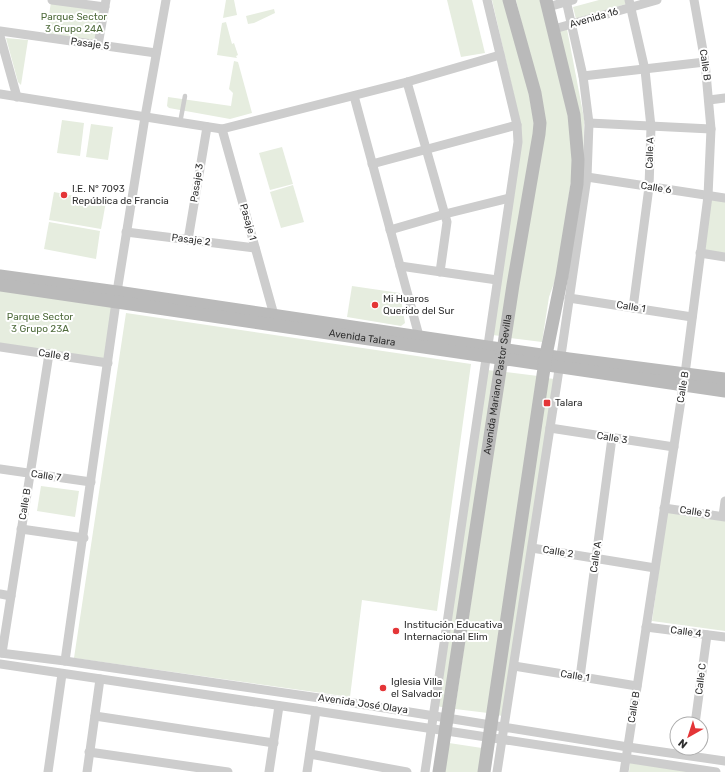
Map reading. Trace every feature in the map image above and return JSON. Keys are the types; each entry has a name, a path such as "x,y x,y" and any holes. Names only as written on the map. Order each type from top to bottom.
{"main road":[{"name":"Avenida Mariano Pastor Sevilla","path":"439,772 502,353 540,123 535,93 509,0"},
{"path":"484,772 545,361 566,253 577,184 578,160 574,115 547,3"},
{"name":"Avenida Talara","path":"0,276 117,297 502,353 545,361 684,380 725,391"},
{"name":"Avenida Talara","path":"0,285 274,315 419,336 488,351"},
{"name":"Avenida Talara","path":"684,380 725,379"}],"street":[{"path":"56,0 106,4 98,45"},
{"path":"65,661 84,538 126,232 166,0"},
{"name":"Avenida Mariano Pastor Sevilla","path":"425,772 518,142 517,125 487,0"},
{"name":"Avenida 16","path":"554,29 630,4 657,0"},
{"name":"Calle B","path":"624,772 684,380 708,196 711,129 709,100 705,62 694,0"},
{"path":"497,772 587,177 589,123 584,76 572,24 569,1 547,3"},
{"name":"Calle A","path":"630,4 645,70 651,127 649,187 633,308"},
{"name":"Pasaje 5","path":"0,31 156,53"},
{"path":"0,36 17,97"},
{"path":"0,94 222,129 407,82 500,55"},
{"path":"584,76 705,62"},
{"path":"407,82 447,222 440,272"},
{"path":"354,96 419,336"},
{"path":"709,100 725,98"},
{"path":"589,123 711,129"},
{"path":"372,164 517,125"},
{"name":"Pasaje 3","path":"188,240 207,127"},
{"name":"Pasaje 1","path":"222,129 274,315"},
{"name":"Calle 6","path":"587,177 725,198"},
{"path":"390,230 509,198"},
{"name":"Pasaje 2","path":"126,232 255,248"},
{"path":"700,253 725,257"},
{"path":"400,266 497,280"},
{"name":"Calle 1","path":"569,298 692,317"},
{"name":"Calle 8","path":"0,347 108,363"},
{"name":"Calle B","path":"1,653 49,354"},
{"name":"Calle 3","path":"550,428 674,447"},
{"name":"Calle A","path":"580,677 612,438"},
{"name":"Calle 7","path":"0,469 91,482"},
{"path":"724,516 725,501"},
{"name":"Calle 5","path":"664,508 724,516"},
{"path":"21,529 84,538"},
{"name":"Calle 2","path":"532,548 655,568"},
{"path":"0,594 11,596"},
{"name":"Calle 4","path":"646,627 725,637"},
{"name":"Calle C","path":"696,716 707,635"},
{"name":"Avenida José Olaya","path":"1,653 433,715 490,732 502,740 716,772"},
{"path":"0,674 1,665"},
{"name":"Avenida José Olaya","path":"1,665 445,731 490,732 504,728 628,747 669,750"},
{"name":"Calle 1","path":"514,666 637,686"},
{"path":"48,772 62,674"},
{"path":"149,686 151,674"},
{"path":"86,772 100,679"},
{"path":"269,772 279,706"},
{"path":"308,772 316,711"},
{"path":"95,716 274,743"},
{"path":"90,752 228,772"},
{"path":"310,754 407,772"},
{"name":"Avenida José Olaya","path":"707,756 725,761"}],"lane":[{"path":"180,123 185,96"}],"green space":[{"path":"226,0 234,0 237,15 223,18"},
{"path":"447,0 472,0 485,53 461,57"},
{"path":"492,0 507,0 522,54 534,123 501,336 492,335 515,189 514,96"},
{"path":"516,0 540,0 568,115 572,138 572,174 558,272 549,297 542,342 510,338 541,100"},
{"path":"599,0 625,0 626,4 576,19 573,7"},
{"name":"Parque Sector 3 Grupo 24A","path":"51,2 102,9 97,43 46,35"},
{"path":"274,9 275,13 254,23 248,24 246,16"},
{"path":"226,22 232,44 234,43 238,55 236,56 237,58 217,55 222,23"},
{"path":"567,29 584,118 583,174 558,31"},
{"path":"6,38 28,40 21,85 18,82"},
{"path":"234,61 238,62 252,113 230,119 169,108 167,106 168,97 231,106 233,93 229,89"},
{"path":"62,120 84,123 80,156 57,153"},
{"path":"91,124 113,127 108,160 86,157"},
{"path":"282,147 293,184 270,190 259,153"},
{"path":"293,185 304,222 281,228 270,192"},
{"path":"54,192 106,202 101,229 49,220"},
{"path":"711,199 725,201 725,253 705,250"},
{"path":"49,222 100,231 96,259 44,249"},
{"name":"Mi Huaros Querido del Sur","path":"352,286 400,293 405,323 401,326 347,317"},
{"name":"Parque Sector 3 Grupo 23A","path":"0,290 112,307 105,359 0,343"},
{"path":"126,313 471,364 437,611 362,600 350,697 74,658"},
{"path":"487,370 496,371 446,708 437,706"},
{"path":"505,372 538,376 488,713 455,709"},
{"path":"547,378 554,379 503,716 496,715"},
{"path":"41,486 79,491 75,517 37,511"},
{"path":"667,512 725,521 725,631 652,621"},
{"path":"449,743 482,748 478,772 445,772"},
{"path":"630,763 694,772 629,772"}],"place":[{"name":"I.E. N° 7093 República de Francia","path":"64,195"},
{"name":"Mi Huaros Querido del Sur","path":"375,305"},
{"name":"Talara","path":"547,403"},
{"name":"Institución Educativa Internacional Elim","path":"396,631"},
{"name":"Iglesia Villa el Salvador","path":"383,688"}]}
